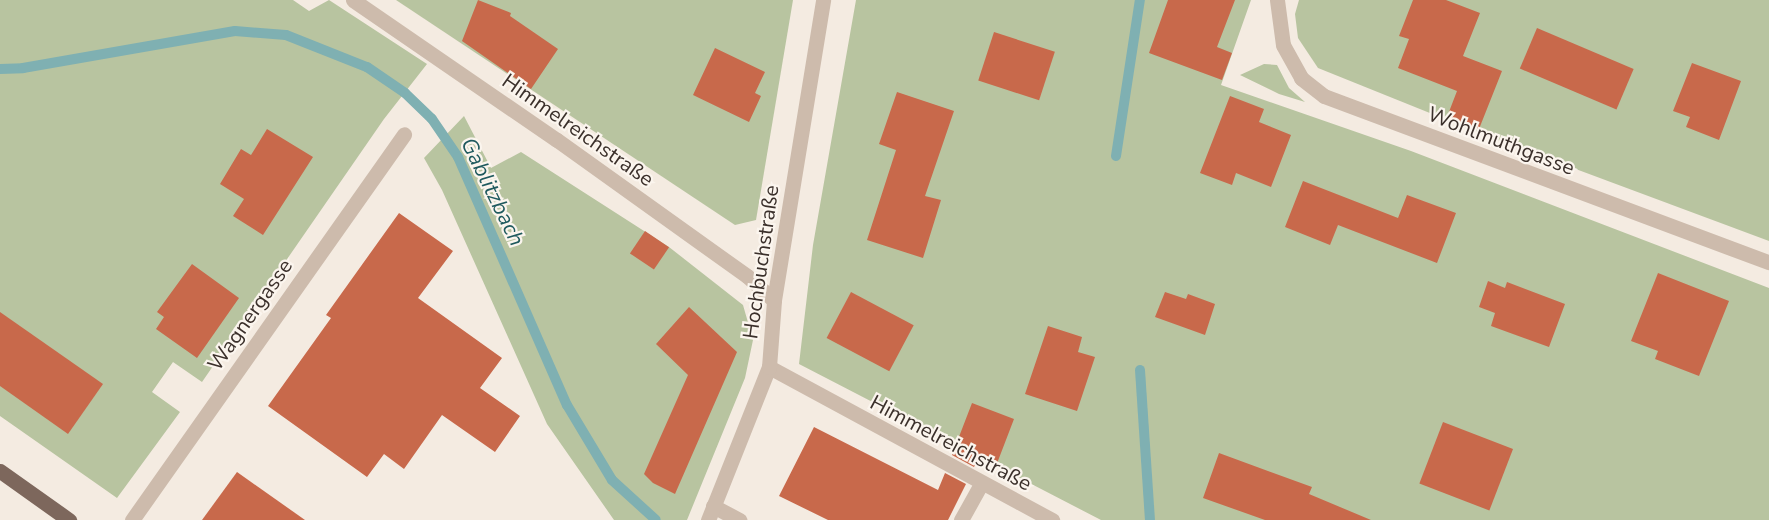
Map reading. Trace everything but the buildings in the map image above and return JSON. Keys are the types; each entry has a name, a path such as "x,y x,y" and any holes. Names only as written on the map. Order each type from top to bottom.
{"main road":[{"path":"0,471 69,520"}],"street":[{"name":"Himmelreichstraße","path":"353,0 728,262 774,300"},
{"name":"Hochbuchstraße","path":"711,513 769,368 774,300 823,0"},
{"name":"Wohlmuthgasse","path":"1277,0 1282,45 1300,78 1324,96 1769,262"},
{"name":"Wagnergasse","path":"132,520 404,134"},
{"name":"Himmelreichstraße","path":"769,368 981,484 1052,520"},
{"path":"961,520 981,484"},
{"path":"711,513 739,520"}],"green space":[{"path":"0,0 293,0 309,11 329,0 427,64 384,119 202,382 173,362 152,392 180,412 117,498 0,416"},
{"path":"396,0 793,0 756,220 735,225"},
{"path":"856,0 1251,0 1221,85 1411,151 1769,288 1769,520 1101,520 799,364 813,245"},
{"path":"1299,0 1769,0 1769,241 1482,134 1318,68 1298,38 1295,14"},
{"path":"1264,64 1277,65 1289,88 1305,102 1279,94 1240,75"},
{"path":"464,116 491,168 521,152 669,247 743,305 753,340 745,378 687,520 614,520 547,424 442,190 424,158"}],"waterway":[{"path":"1116,156 1140,0"},
{"name":"Gablitzbach","path":"0,69 23,68 235,31 286,35 367,67 405,93 432,119 458,157 567,405 612,480 656,520"},
{"path":"1140,370 1150,520"}]}
